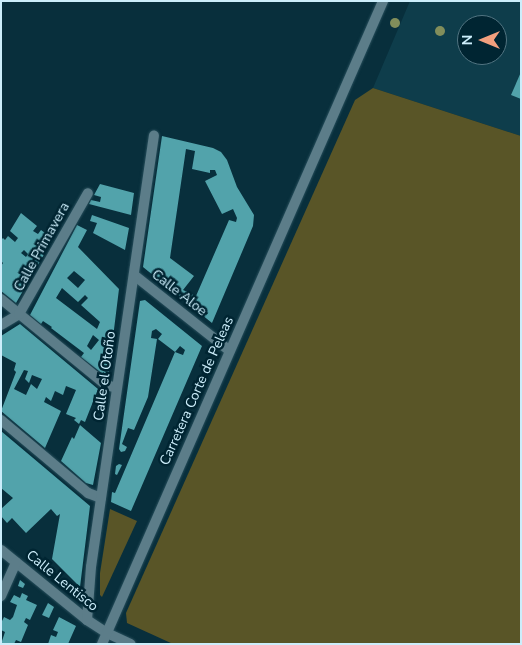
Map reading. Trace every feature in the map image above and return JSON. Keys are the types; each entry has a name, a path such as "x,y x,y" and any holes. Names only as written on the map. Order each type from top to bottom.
{"street":[{"name":"Carretera Corte de Peleas","path":"102,644 383,1"},
{"name":"Calle el Otoño","path":"87,620 91,567 154,136"},
{"name":"Calle Primavera","path":"20,314 88,193"},
{"name":"Calle Aloe","path":"134,275 230,351"},
{"path":"1,299 106,385 117,388"},
{"path":"1,325 20,314"},
{"path":"1,420 88,493 101,498"},
{"name":"Calle Lentisco","path":"1,550 87,620 107,633 131,644"},
{"path":"1,596 16,562"}],"shaded area":[{"path":"410,1 521,1 521,136 373,88"},
{"path":"373,88 521,136 521,644 173,644 127,623 126,613 355,100"},
{"path":"110,509 137,521 102,597 100,595 100,573"}],"building":[{"path":"521,72 521,99 511,95"},
{"path":"162,136 213,148 221,152 227,160 237,187 254,215 253,226 212,323 143,267","holes":["186,149 195,151 192,169 210,173 210,170 215,170 217,175 205,181 222,214 233,209 237,218 236,222 229,220 196,296 183,290 194,276 170,258"]},
{"path":"100,184 134,193 131,215 89,204 91,200 100,202 101,197 94,195"},
{"path":"21,213 37,226 33,231 38,234 41,230 53,239 16,303 1,291 1,266 3,263 1,261 1,240 3,238 5,240 8,236 15,242 18,238 10,231","holes":["24,250 28,254 26,257 21,253"]},
{"path":"92,215 129,228 125,250 93,233 97,223 90,221"},
{"path":"77,225 87,230 78,247 119,289 108,378 81,357 84,353 52,327 43,321 41,324 30,315","holes":["74,271 85,280 78,288 67,278","62,288 78,302 85,295 88,298 81,305 100,322 97,329 56,298","93,335 99,340 91,350 87,346"]},
{"path":"145,300 202,346 131,511 111,502 112,492 115,493 175,352 158,339 162,334 156,329 152,331 151,338 157,339 148,397 134,430 128,428 122,444 127,447 125,451 121,452 119,449 140,301","holes":["180,346 185,350 183,355 175,352"]},
{"path":"20,324 98,389 85,422 81,420 79,424 74,420 76,418 66,414 76,390 66,386 63,395 55,391 51,401 46,397 44,402 61,411 45,448 1,411 16,372 14,370 16,363 1,355 1,336","holes":["24,370 28,371 25,379 29,383 32,375 42,379 37,389 31,384 26,395 14,389"]},
{"path":"80,425 101,443 93,485 86,483 61,461"},
{"path":"1,431 90,506 80,587 52,559 60,514 57,516 51,509 26,533 12,518 7,523 1,516 1,509 13,498 1,488"},
{"path":"122,465 117,475 115,474 116,466"},
{"path":"20,580 25,584 23,588 18,586"},
{"path":"22,593 28,596 26,600 37,605 30,620 26,618 24,622 28,625 21,642 16,640 14,644 1,644 5,632 1,630 1,623 4,617 10,620 13,617 17,605 10,602 14,595 20,598"},
{"path":"48,603 54,607 49,618 42,615"},
{"path":"59,617 76,626 68,644 48,644 51,635 56,637 58,632 53,630"}]}
